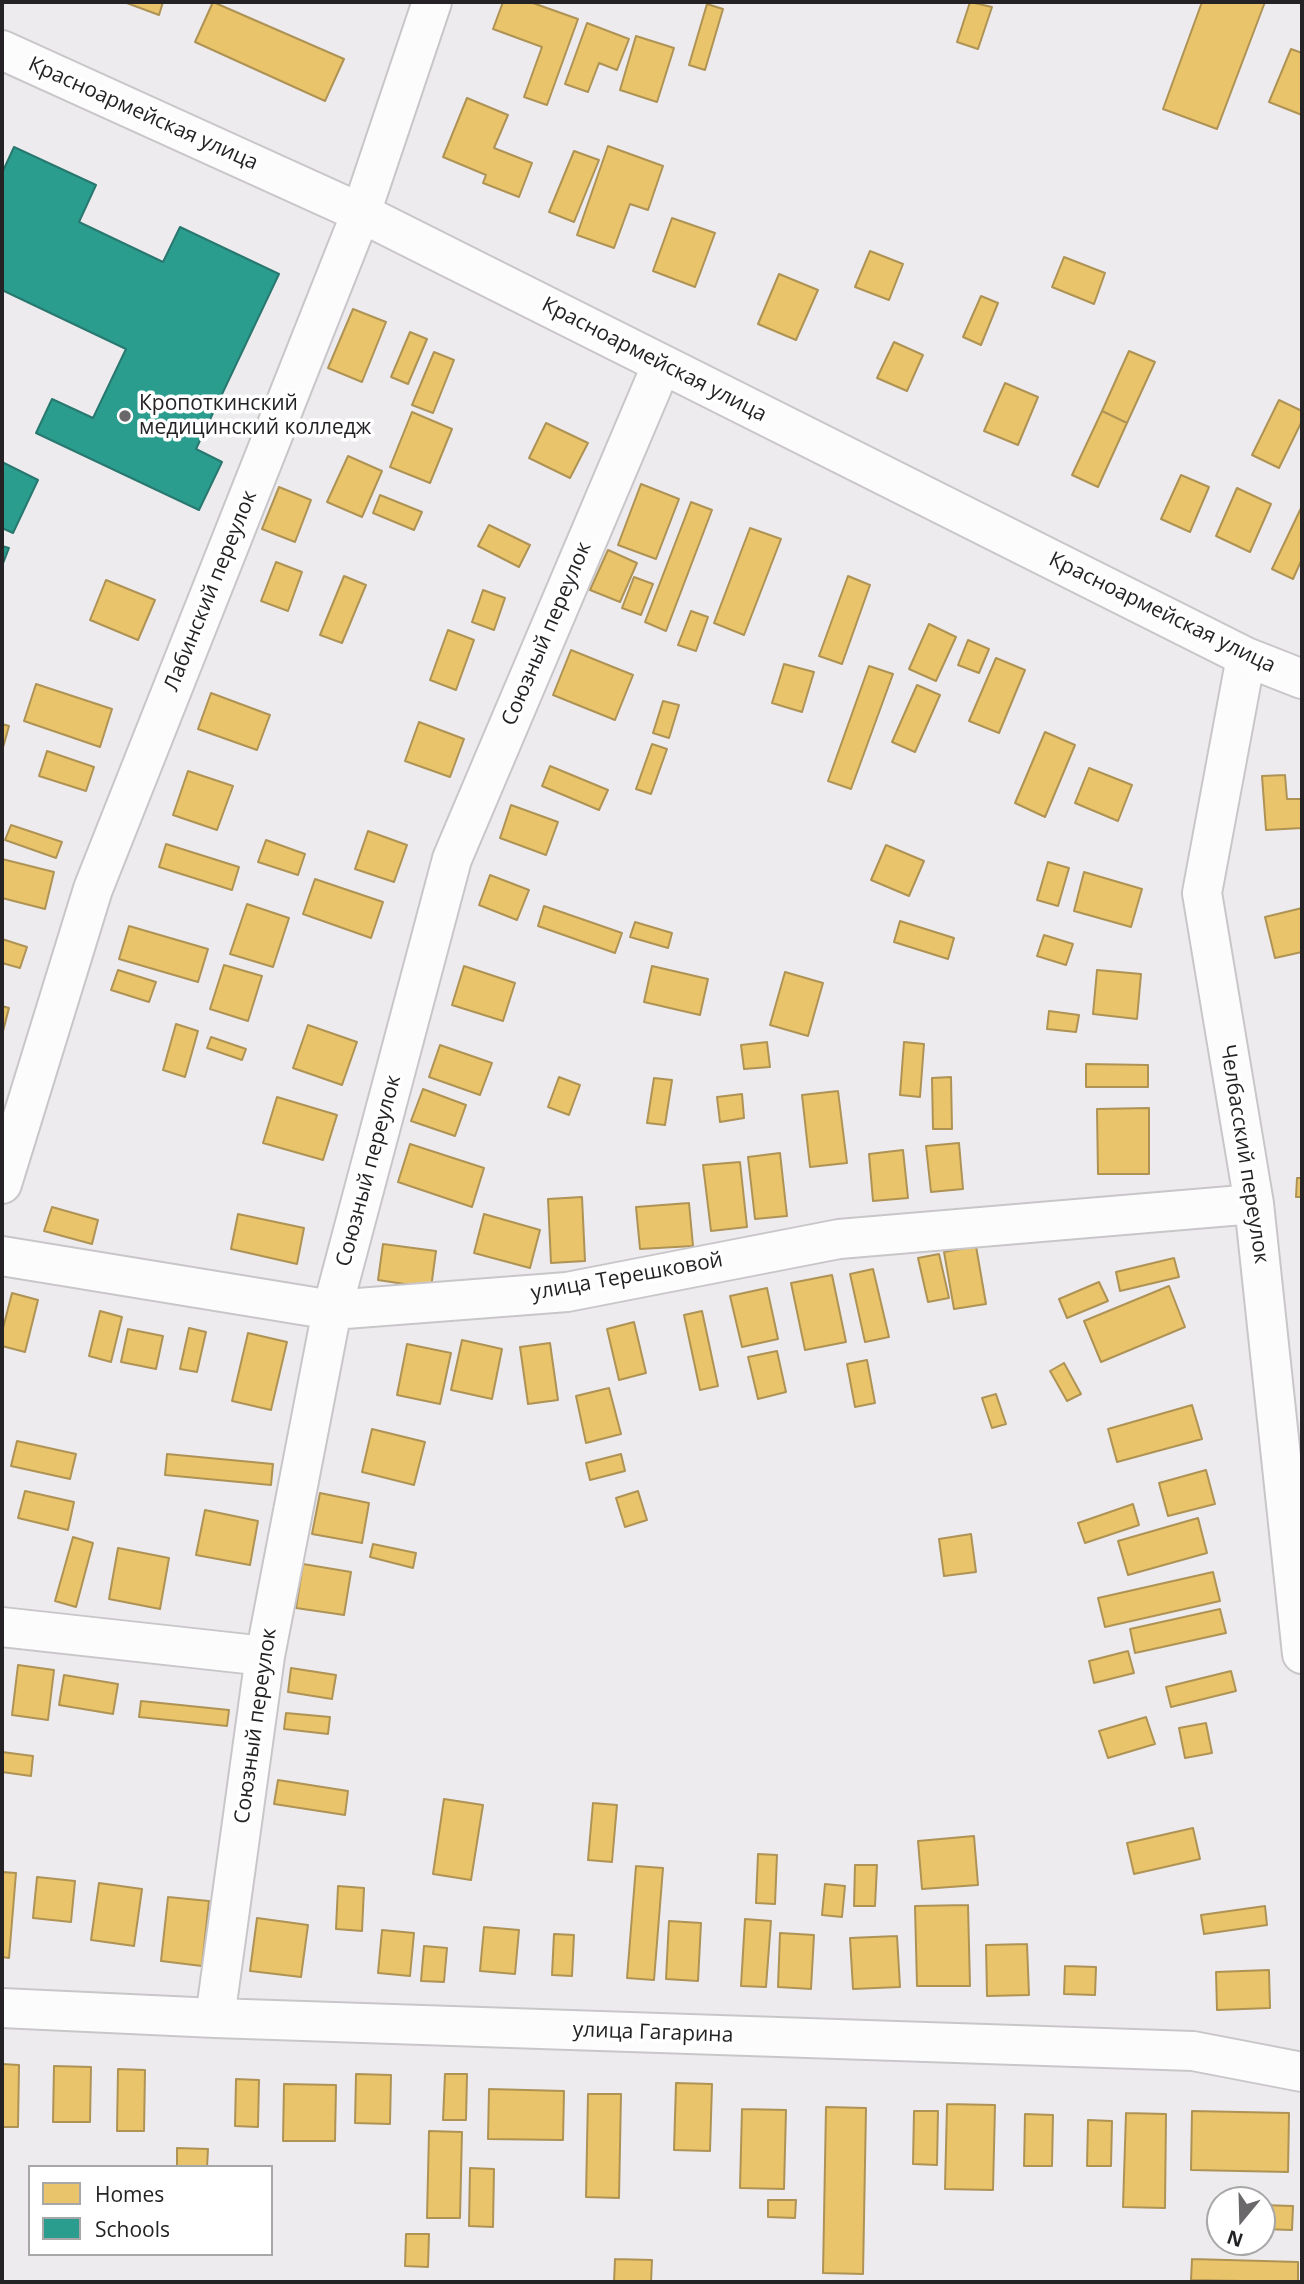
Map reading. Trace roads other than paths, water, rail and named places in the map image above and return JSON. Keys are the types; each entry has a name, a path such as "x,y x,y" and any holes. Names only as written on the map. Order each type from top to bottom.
{"street":[{"name":"Лабинский переулок","path":"2,1184 93,889 361,213 432,2"},
{"name":"Красноармейская улица","path":"2,50 361,213 1246,657 1302,679"},
{"name":"Союзный переулок","path":"215,2018 265,1657 332,1310 452,859 662,364"},
{"name":"Челбасский переулок","path":"1246,657 1202,893 1254,1204 1302,1654"},
{"name":"улица Терешковой","path":"2,1256 332,1310 567,1292 839,1239 1254,1204"},
{"path":"2,1627 265,1657"},
{"name":"улица Гагарина","path":"2,2008 215,2018 1193,2052 1302,2072"}],"place":[{"name":"Кропоткинский медицинский колледж","path":"125,416"}]}
